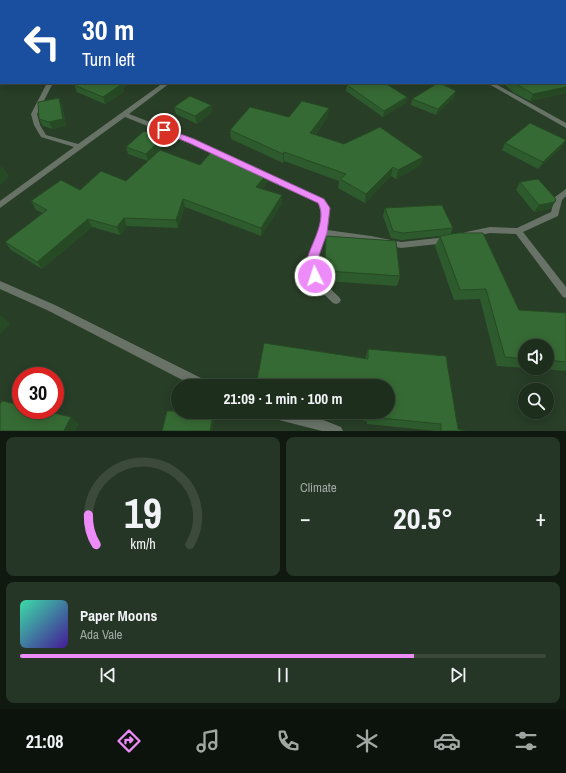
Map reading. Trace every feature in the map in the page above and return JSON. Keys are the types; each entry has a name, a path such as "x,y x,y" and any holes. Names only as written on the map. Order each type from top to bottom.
{"street":[{"path":"49,84 34,114 37,126 43,136 80,147"},
{"path":"0,205 166,84"},
{"path":"492,84 566,126"},
{"path":"123,114 192,141 227,158"},
{"path":"255,171 321,201 326,208 323,233 312,261 315,276 336,300"},
{"path":"323,233 371,239 401,245 444,241 490,230 518,231 555,214 558,199 566,192"},
{"path":"518,231 566,294"},
{"path":"0,285 52,308 191,379"},
{"path":"299,419 319,424 337,431"}],"building":[{"path":"76,84 122,84 103,97 74,85"},
{"path":"387,84 407,97 384,111 347,85"},
{"path":"436,84 442,84 456,91 438,109 412,99"},
{"path":"516,84 566,84 566,87 533,94"},
{"path":"190,96 211,105 195,116 174,107"},
{"path":"59,98 63,119 49,122 39,119 38,102"},
{"path":"302,101 329,108 310,133 344,144 380,127 423,157 398,170 393,167 366,194 340,179 346,174 284,152 283,154 230,130 250,107 289,117"},
{"path":"530,123 566,140 543,162 505,143"},
{"path":"144,131 163,137 146,154 126,147"},
{"path":"160,150 200,165 212,151 238,159 268,173 256,187 282,195 261,228 183,199 176,220 124,218 117,227 88,219 37,262 5,242 47,210 31,201 61,180 80,190 101,171 126,181"},
{"path":"538,179 556,199 555,202 539,205 520,182"},
{"path":"442,205 453,228 403,233 393,231 385,208"},
{"path":"458,233 483,233 519,310 566,313 566,362 554,361 554,339 518,339 518,358 505,357 486,289 460,290 440,236"},
{"path":"326,236 396,241 400,276 327,271 325,269"},
{"path":"264,343 368,359 368,349 446,356 458,429 466,431 441,431 441,424 390,419 395,419 395,379 257,379"},
{"path":"2,401 12,403 12,419 64,419 64,415 71,417 64,431 0,431 0,404"},
{"path":"167,411 171,411 171,419 212,419 210,431 162,431"}],"route":[{"path":"164,130 192,141 276,182 321,201 326,208 323,233 312,261 315,276"}]}
